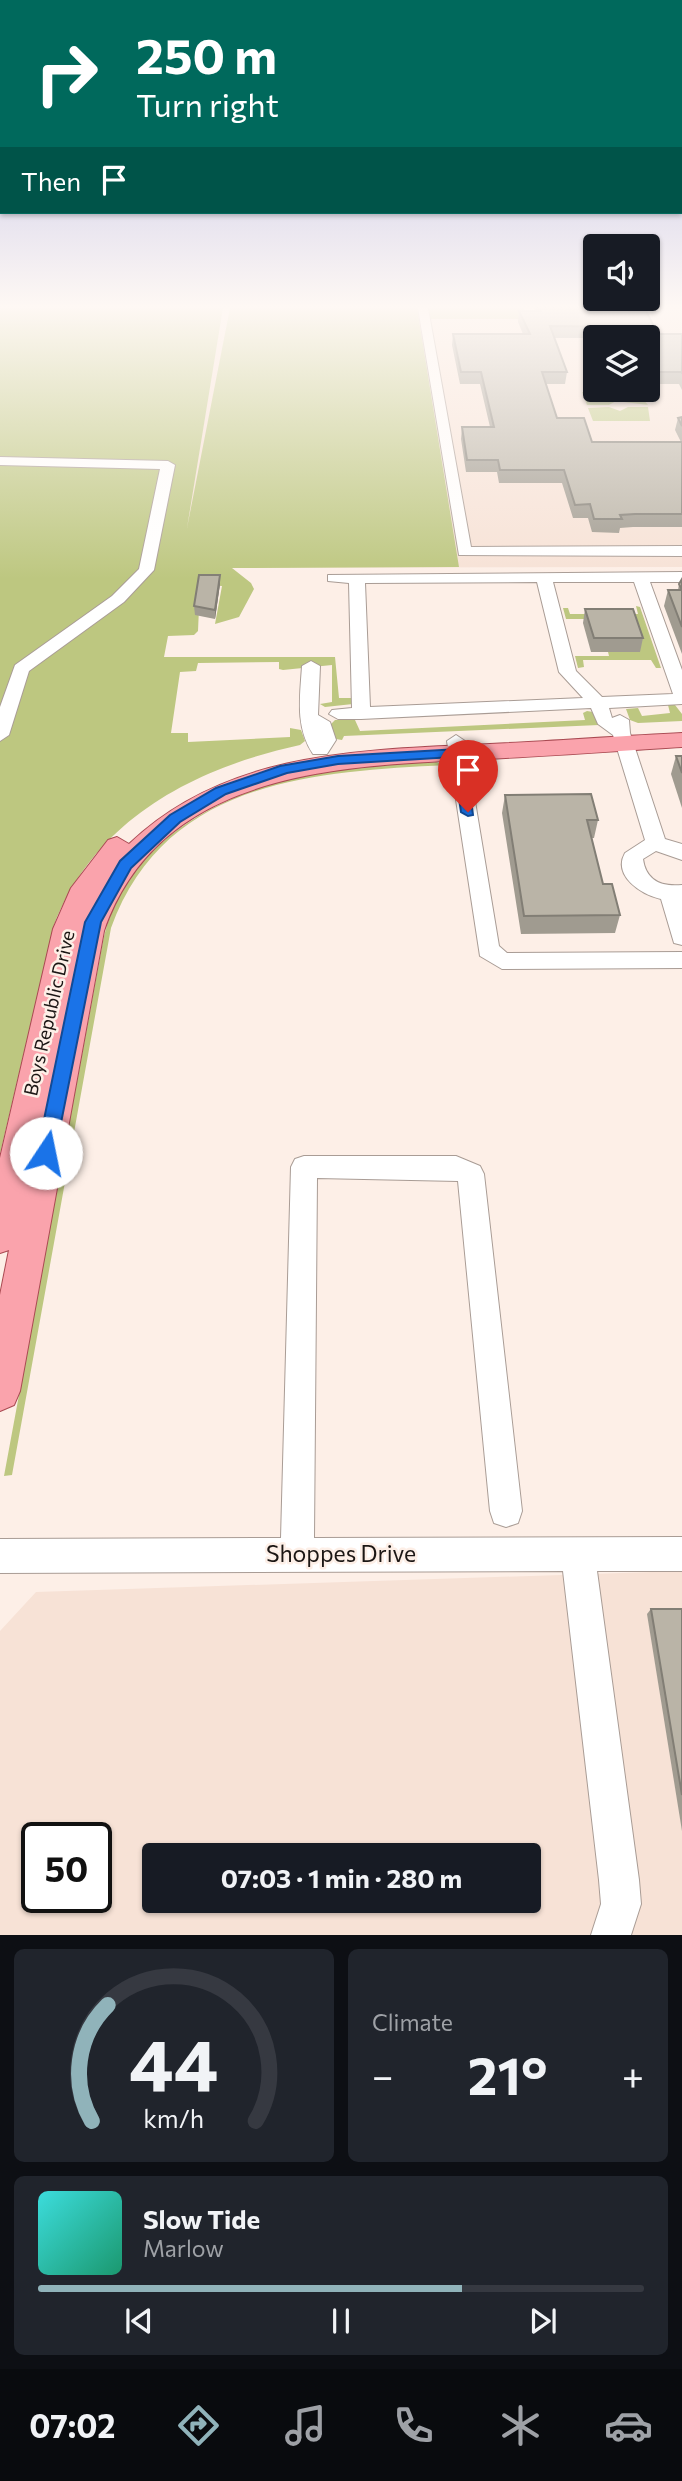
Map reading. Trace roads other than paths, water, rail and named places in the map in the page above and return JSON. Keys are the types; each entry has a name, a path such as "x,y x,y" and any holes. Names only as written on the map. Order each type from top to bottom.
{"main road":[{"name":"Boys Republic Drive","path":"623,738 682,729"},
{"name":"Boys Republic Drive","path":"0,1237 61,952 73,912 89,881 122,840 174,799 236,770 320,750 458,747 623,738 682,740"},
{"name":"Boys Republic Drive","path":"0,1391 90,931 98,909 125,865 145,843 190,808 253,778 338,760 458,747"}],"street":[{"path":"438,398 464,552 682,551"},
{"path":"0,461 168,465 146,570 118,599 21,669 0,735"},
{"path":"338,714 599,704 682,696 640,577"},
{"path":"334,578 682,577"},
{"path":"357,578 360,714"},
{"path":"544,578 568,672 599,704 604,720 623,738 657,844"},
{"path":"312,666 309,725 313,742 320,750"},
{"path":"458,747 488,950 493,957 502,961 682,960"},
{"path":"682,853 657,844 638,850 632,858 632,867 645,885 676,893 682,937"},
{"path":"297,1554 304,1167 456,1167 471,1174 506,1511"},
{"path":"578,1554 621,1903 611,1935"},
{"name":"Shoppes Drive","path":"0,1556 682,1554"}]}
